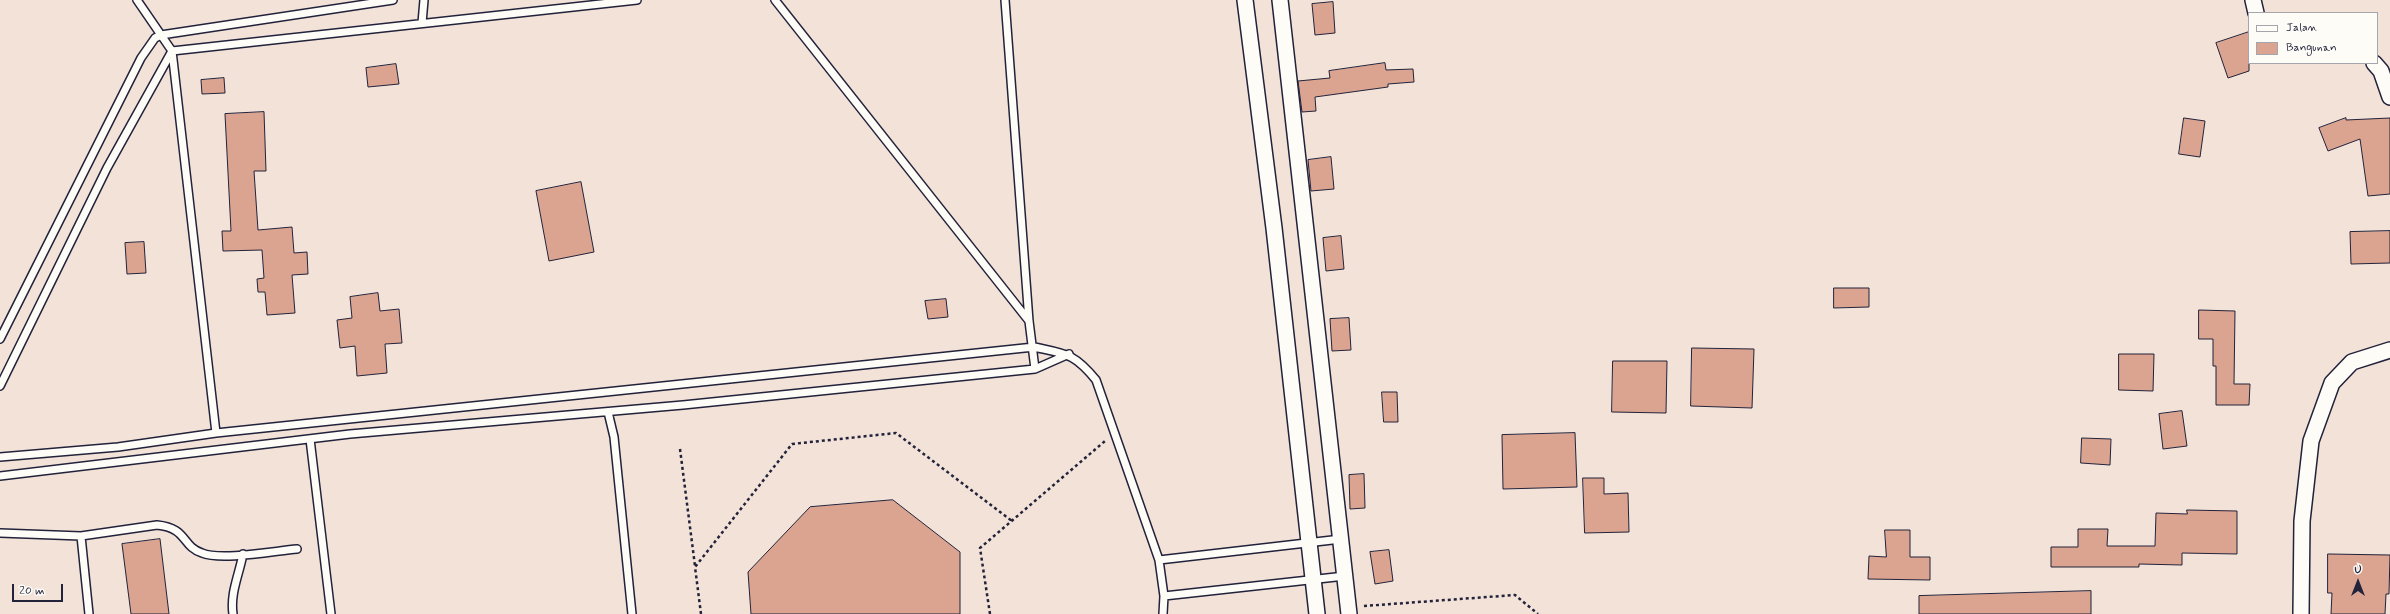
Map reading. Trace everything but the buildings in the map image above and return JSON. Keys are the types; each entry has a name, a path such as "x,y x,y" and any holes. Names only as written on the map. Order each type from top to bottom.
{"street":[{"path":"1245,0 1274,228 1316,614"},
{"path":"1280,0 1349,610"},
{"path":"2253,0 2256,12"},
{"path":"2375,64 2381,71 2390,97"},
{"path":"2301,614 2302,521 2311,441 2332,383 2352,362 2390,350"}],"lane":[{"path":"137,0 172,51 216,433"},
{"path":"0,339 141,58 155,38 161,35 392,0"},
{"path":"422,23 424,0"},
{"path":"172,51 637,0"},
{"path":"776,0 1029,321"},
{"path":"1005,0 1029,321 1034,347 1035,369"},
{"path":"0,386 106,168 172,51"},
{"path":"0,457 118,447 216,433 1034,347 1069,354 1082,363 1096,380 1159,560 1164,596 1163,614"},
{"path":"0,476 310,439 608,412 1035,369 1069,354"},
{"path":"608,412 614,437 632,614"},
{"path":"310,439 331,614"},
{"path":"0,533 81,536 145,525 168,526 179,531 194,549 201,553 213,556 297,549"},
{"path":"81,536 89,614"},
{"path":"1159,560 1341,539"},
{"path":"233,614 232,591 239,575 243,554"},
{"path":"1164,596 1345,576"}],"path":[{"path":"990,614 980,548 1115,432"},
{"path":"695,567 792,444 896,433 1012,521"},
{"path":"680,450 701,614"},
{"path":"1349,610 1515,595 1538,614"}]}
